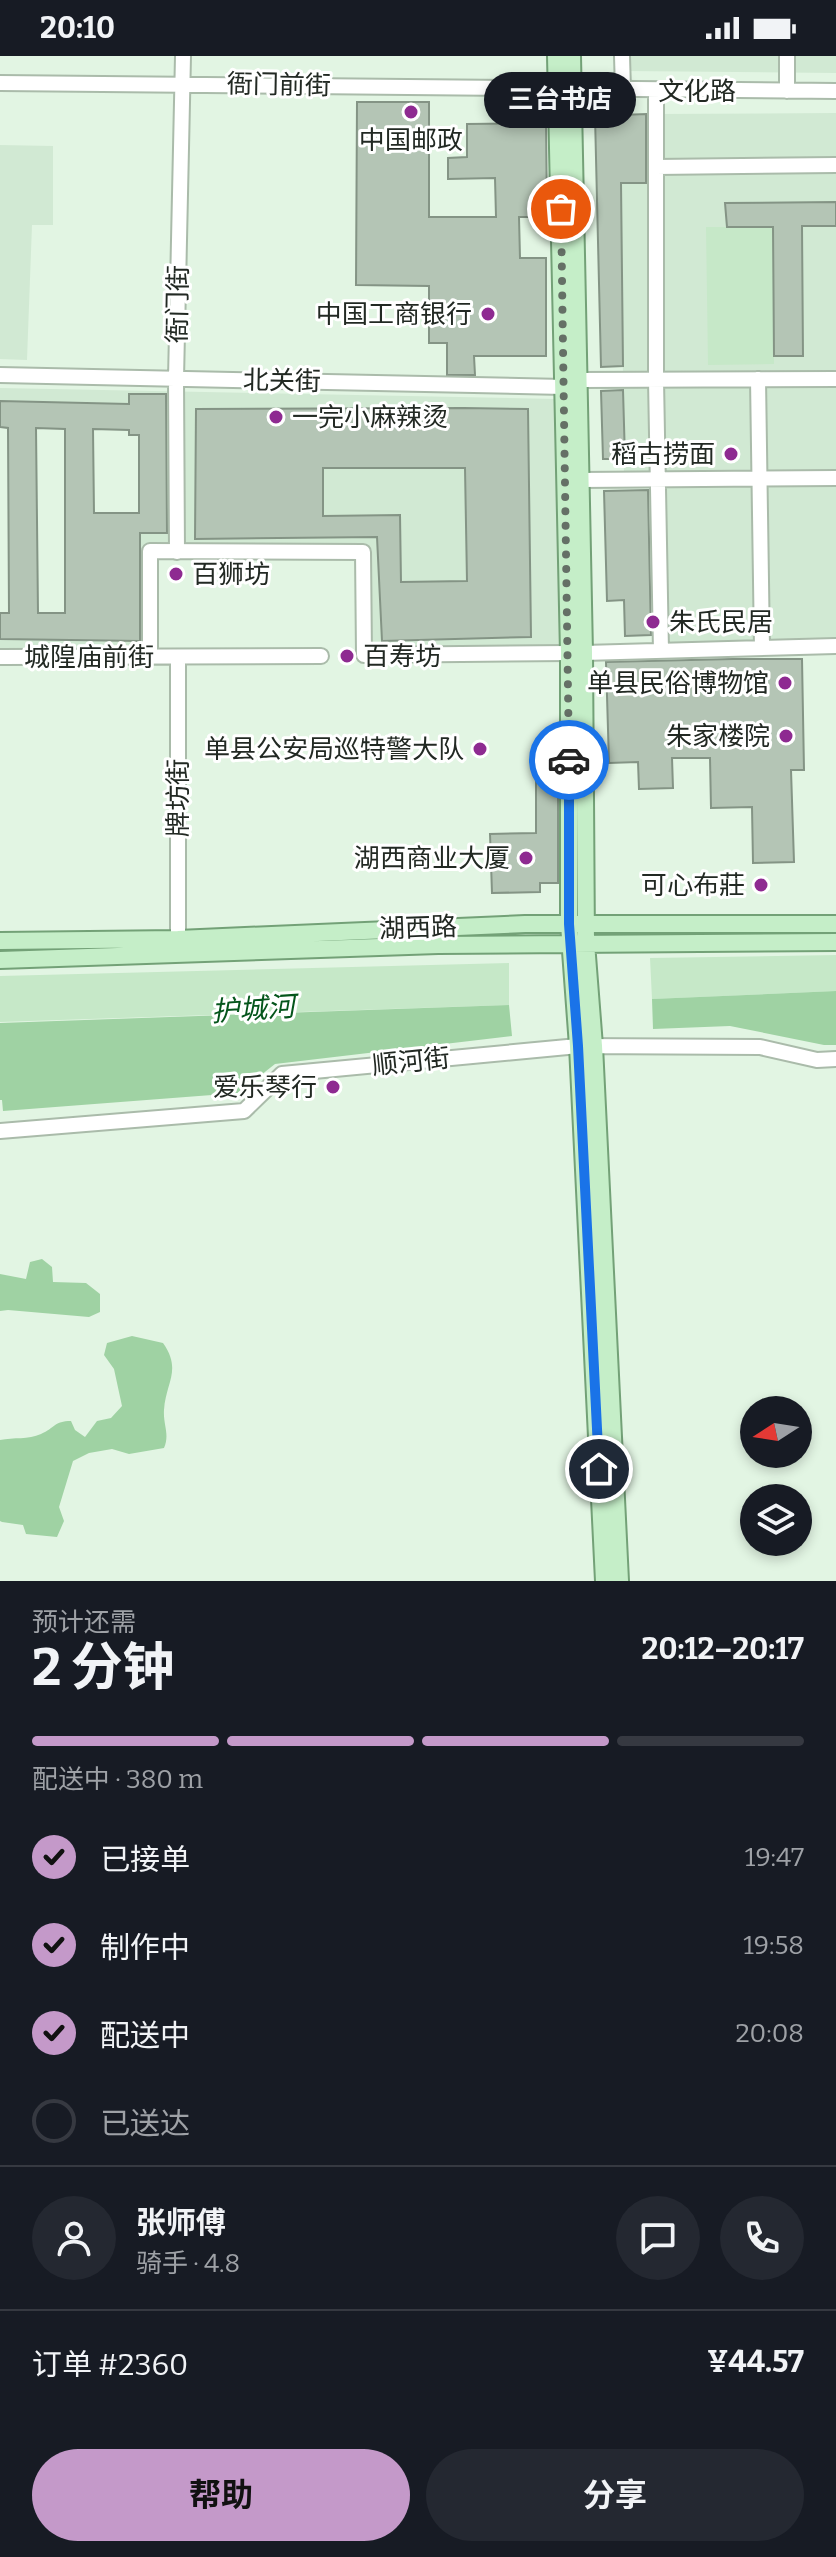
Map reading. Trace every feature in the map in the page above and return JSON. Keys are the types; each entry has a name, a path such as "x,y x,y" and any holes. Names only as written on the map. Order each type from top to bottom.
{"main road":[{"path":"556,56 566,90"},
{"path":"572,56 566,90 578,924 620,1581"},
{"path":"571,384 581,480 576,653"},
{"name":"湖西路","path":"0,941 178,939 578,924 836,924"},
{"name":"湖西路","path":"0,960 422,946 836,942"},
{"path":"586,1046 604,1581"}],"street":[{"name":"衙门街","path":"177,552 176,379 183,56"},
{"path":"622,56 623,90"},
{"path":"787,56 787,91"},
{"name":"衙门前街","path":"0,83 566,90"},
{"name":"文化路","path":"566,90 836,91"},
{"path":"656,90 656,380 661,651"},
{"path":"656,167 836,165"},
{"name":"北关街","path":"0,375 571,384 836,379"},
{"path":"758,379 762,648"},
{"path":"581,480 836,478"},
{"path":"150,657 150,551 363,552 364,655 836,646"},
{"name":"城隍庙前街","path":"0,657 321,656"},
{"name":"牌坊街","path":"178,657 178,939"},
{"name":"顺河街","path":"0,1131 244,1111 282,1074 586,1046 760,1047 817,1060 836,1059"}],"shaded area":[{"path":"624,56 836,56 836,73 625,71"},
{"path":"836,113 836,646 661,651 658,480 624,480 621,183 656,182 656,114"},
{"path":"0,145 53,146 53,225 32,225 27,360 0,359"},
{"path":"706,227 773,227 774,364 708,365"},
{"path":"0,388 556,399 560,648 370,651 369,547 146,546 146,650 0,648 0,613 101,613 108,513 139,512 139,435 129,435 129,404 114,404 114,429 0,427"},
{"path":"836,955 836,991 652,999 650,958"},
{"path":"509,963 509,1005 0,1022 0,976"},
{"path":"836,991 836,1045 730,1026 653,1029 652,999"},
{"path":"509,1005 512,1036 275,1064 238,1093 3,1111 0,1100 0,1023"},
{"path":"42,1259 52,1267 53,1282 86,1283 100,1294 100,1312 89,1317 0,1311 0,1274 26,1279 30,1262"},
{"path":"132,1336 163,1343 169,1352 172,1369 165,1400 164,1448 129,1454 112,1449 89,1453 73,1461 59,1507 64,1521 57,1537 26,1534 23,1525 0,1521 0,1440 36,1436 65,1421 71,1421 75,1430 85,1437 97,1421 111,1418 122,1406 114,1369 104,1355 107,1343"}],"building":[{"path":"357,102 429,102 429,217 496,217 495,178 448,179 448,158 467,157 467,124 546,123 547,217 519,217 520,258 546,258 546,356 474,356 475,375 447,375 447,343 429,343 429,286 356,285"},
{"path":"646,114 646,183 621,183 623,366 601,367 595,116"},
{"path":"836,202 836,226 802,226 803,356 774,356 773,227 727,227 725,203"},
{"path":"623,390 625,459 603,459 601,391"},
{"path":"129,394 166,394 167,533 140,533 140,641 0,639 0,613 9,613 8,428 0,427 0,401 129,404","holes":["36,428 65,429 65,613 38,613","93,429 129,430 129,435 139,435 139,513 94,513"]},
{"path":"196,409 528,409 531,637 382,641 377,537 195,539","holes":["323,468 465,468 467,581 401,582 400,515 323,516"]},
{"path":"648,490 651,635 625,636 624,600 607,601 604,491"},
{"path":"802,659 804,770 791,770 794,862 753,863 752,807 711,808 710,758 672,758 673,788 639,789 638,762 609,763 606,662"},
{"name":"湖西商业大厦","path":"558,750 558,883 540,883 540,892 492,893 490,834 536,833 536,751"}],"way so far":[{"path":"561,209 569,760"}],"place":[{"name":"中国邮政","path":"411,112"},
{"name":"三台书店","path":"561,209"},
{"name":"中国工商银行","path":"488,314"},
{"name":"一完小麻辣烫","path":"276,417"},
{"name":"稻古捞面","path":"731,454"},
{"name":"百狮坊","path":"176,574"},
{"name":"朱氏民居","path":"653,622"},
{"name":"百寿坊","path":"347,656"},
{"name":"单县民俗博物馆","path":"785,683"},
{"name":"朱家楼院","path":"786,736"},
{"name":"单县公安局巡特警大队","path":"480,749"},
{"name":"湖西商业大厦","path":"526,858"},
{"name":"可心布莊","path":"761,885"},
{"name":"爱乐琴行","path":"333,1087"}],"route":[{"path":"569,760 569,924 599,1469"}],"water label":[{"name":"护城河","path":"253,1009"}]}
